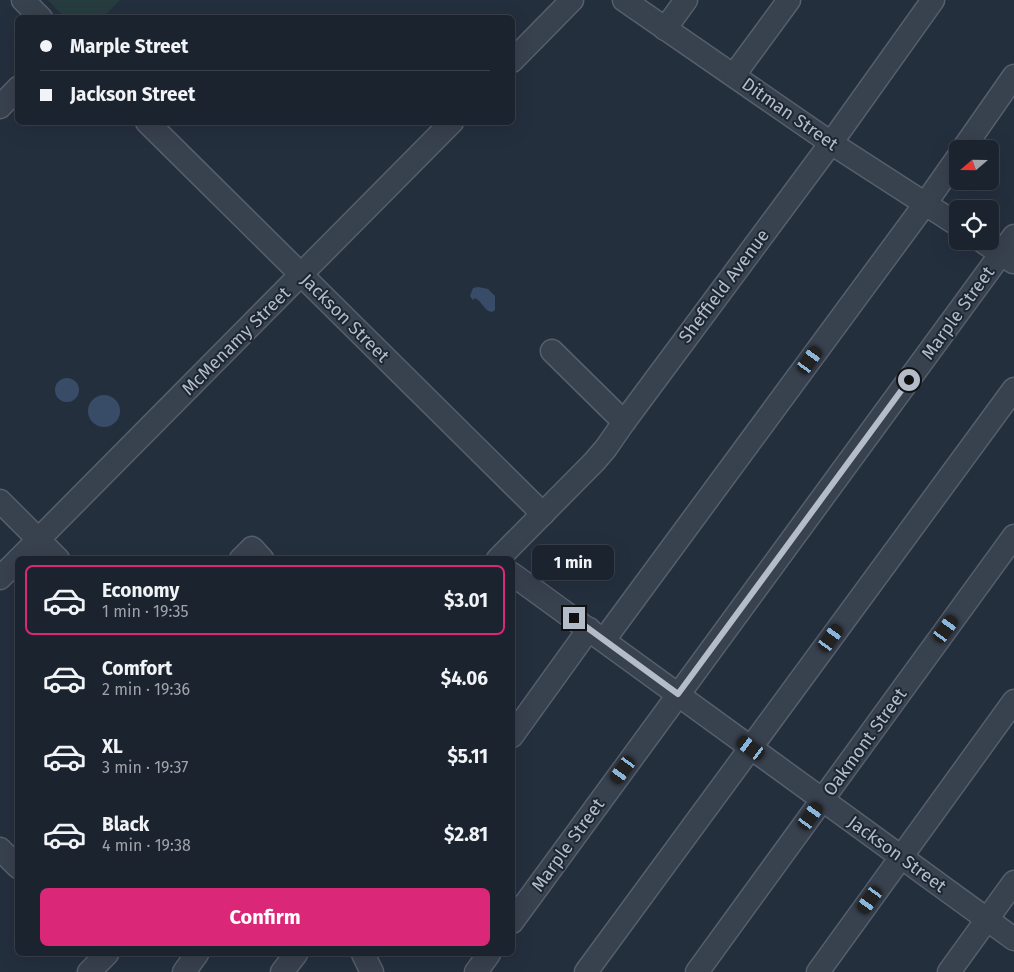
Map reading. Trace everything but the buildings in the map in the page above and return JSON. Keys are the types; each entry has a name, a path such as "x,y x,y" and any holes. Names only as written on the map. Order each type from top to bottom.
{"street":[{"path":"22,0 38,15"},
{"path":"515,58 572,0"},
{"name":"Ditman Street","path":"624,0 831,142 949,219"},
{"path":"665,29 686,0"},
{"path":"734,75 789,0"},
{"name":"Sheffield Avenue","path":"501,556 606,448 933,0"},
{"path":"969,140 1014,76"},
{"path":"0,107 15,91"},
{"name":"Jackson Street","path":"150,125 543,514"},
{"name":"McMenamy Street","path":"21,556 302,276 449,125"},
{"path":"515,732 596,635 925,204 949,169"},
{"name":"Marple Street","path":"515,918 678,694 1010,251"},
{"path":"552,351 624,422"},
{"path":"586,972 1014,389"},
{"path":"0,501 55,556"},
{"name":"Oakmont Street","path":"697,972 1014,536"},
{"path":"244,556 252,548 259,556"},
{"name":"McMenamy Street","path":"0,578 15,562"},
{"name":"Jackson Street","path":"515,576 1014,939"},
{"path":"818,972 1014,701"},
{"path":"0,849 15,864"},
{"path":"949,972 1014,882"},
{"path":"89,972 103,956"},
{"path":"184,972 196,956"},
{"path":"282,972 294,956"},
{"path":"364,956 372,972"},
{"path":"476,972 488,956"}],"green space":[{"path":"48,0 120,0 105,15 62,15"}],"water":[{"path":"473,288 488,289 495,296 495,310 492,312 470,296"},
{"path":"67,378 76,381 79,390 76,399 67,402 58,399 55,390 58,381"},
{"path":"104,395 116,399 120,411 116,423 104,427 92,423 88,411 92,399"}],"route":[{"path":"574,618 678,694 909,380"}]}
